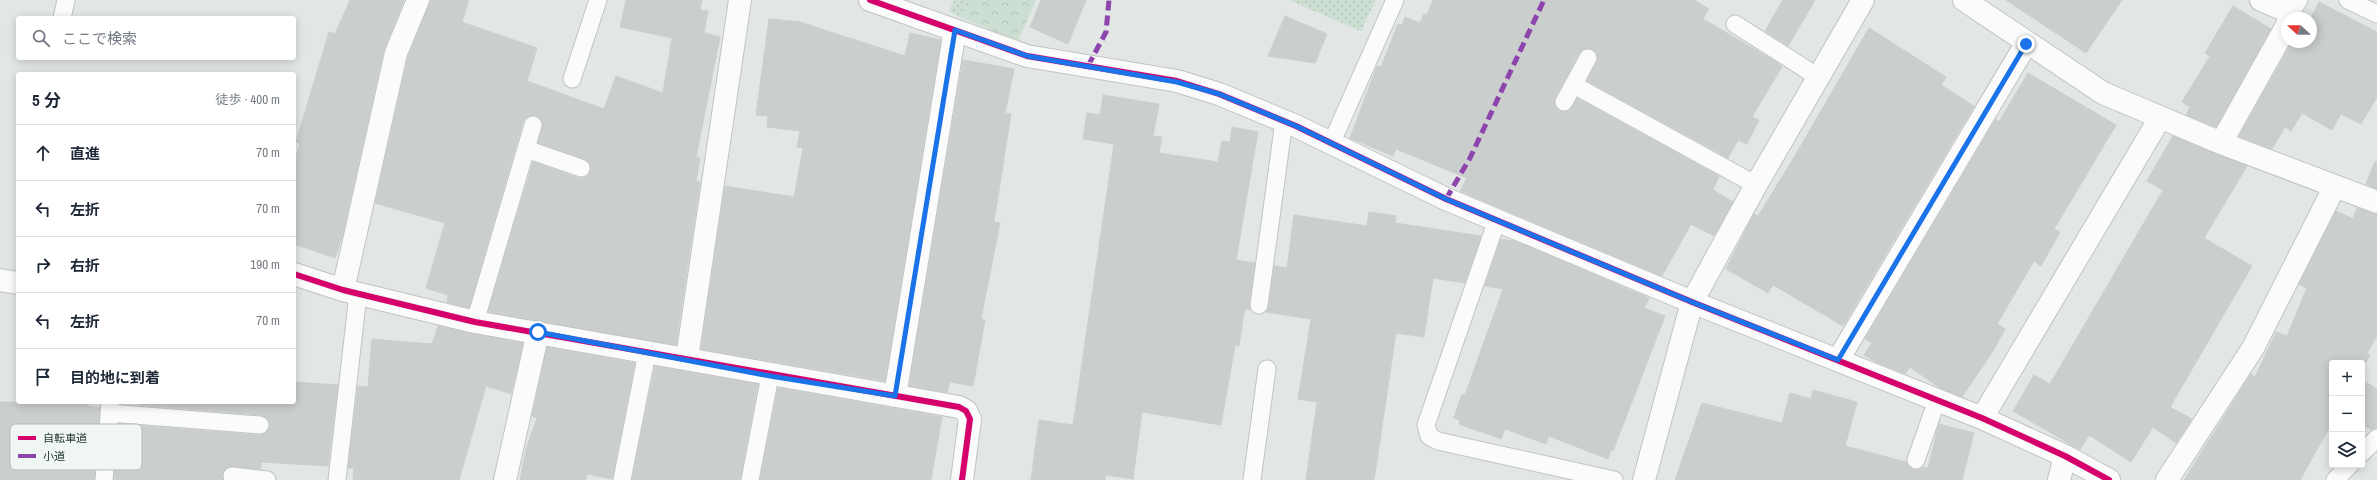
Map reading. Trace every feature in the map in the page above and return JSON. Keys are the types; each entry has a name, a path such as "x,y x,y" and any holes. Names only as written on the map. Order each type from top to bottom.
{"street":[{"path":"350,292 396,53 418,0"},
{"path":"687,358 740,0"},
{"path":"870,0 1027,56 1177,82 1219,94 1284,121 1446,199 1692,302 1982,418 2065,456 2108,480"},
{"path":"1644,480 1692,302 1756,185 1863,0"},
{"path":"1964,0 2026,44 2103,93 2221,143 2377,202"},
{"path":"2261,0 2287,12"},
{"path":"895,396 955,30"},
{"path":"2221,143 2281,32"},
{"path":"1838,360 2026,44"},
{"path":"1982,418 2160,118"},
{"path":"2168,480 2253,348 2335,186"},
{"path":"296,275 350,292 474,322 538,332 647,353 687,358 770,376 959,407 966,411 970,419 962,480"},
{"path":"0,280 16,283"},
{"path":"506,480 538,332"},
{"path":"2059,480 2065,456"}],"lane":[{"path":"62,16 66,0"},
{"path":"572,79 598,0"},
{"path":"1331,144 1395,0"},
{"path":"2348,0 2377,14"},
{"path":"1735,24 1818,77"},
{"path":"1564,102 1588,58"},
{"path":"1574,85 1756,185"},
{"path":"1259,305 1284,121"},
{"path":"474,322 533,125"},
{"path":"526,149 581,168"},
{"path":"1497,220 1426,425 1429,436 1438,441 1614,480"},
{"path":"337,480 350,292"},
{"path":"622,480 647,353"},
{"path":"1252,480 1267,369"},
{"path":"750,480 770,376"},
{"path":"1916,460 1937,400"},
{"path":"109,424 110,408 260,425"},
{"path":"2365,450 2377,438"},
{"path":"2335,480 2347,468"},
{"path":"104,480 105,470"},
{"path":"232,476 267,480"}],"green space":[{"path":"954,0 968,0 960,17 949,11"},
{"path":"968,0 1036,0 1018,41 960,17"},
{"path":"1289,0 1376,0 1361,31"}],"building":[{"path":"350,0 404,0 384,50 342,237 335,258 296,245 296,156 300,143 296,142 329,32 335,34"},
{"path":"430,0 469,0 462,22 537,48 527,81 604,109 616,76 663,93 672,38 620,27 626,0 702,0 700,10 708,11 704,33 720,37 696,157 700,158 696,181 700,182 676,345 488,312 533,162 578,178 587,176 591,171 589,162 585,159 538,143 543,123 535,115 526,118 523,122 469,308 447,302 448,295 426,288 445,223 375,203 408,57"},
{"path":"1041,0 1086,0 1068,44 1030,27"},
{"path":"1433,0 1694,0 1709,9 1703,19 1778,63 1782,67 1752,117 1759,120 1747,144 1738,140 1728,158 1587,81 1598,58 1592,49 1583,49 1579,53 1555,98 1555,107 1560,111 1570,110 1577,98 1719,176 1713,190 1733,202 1714,236 1691,224 1662,276 1460,191 1467,178 1396,149 1393,156 1350,138 1377,66 1381,67 1398,24 1402,25 1405,17 1420,23 1424,14 1427,15"},
{"path":"1783,0 1815,0 1788,46 1765,31"},
{"path":"2006,0 2122,0 2086,53"},
{"path":"2319,2 2377,32 2377,97 2361,124 2341,114 2332,130 2302,113 2291,131 2285,127 2272,149 2239,136 2289,48 2317,48 2317,12 2314,12"},
{"path":"2233,6 2271,29 2216,127 2186,115 2190,107 2182,102 2210,56 2205,53"},
{"path":"1285,16 1327,34 1315,63 1268,56"},
{"path":"769,19 800,22 905,56 910,33 941,40 885,381 701,349 725,186 794,197 803,148 797,147 800,131 767,127 768,116 756,115"},
{"path":"1869,28 1946,77 1941,85 1974,106 1843,326 1773,285 1768,293 1726,269 1754,214 1758,216 1796,154"},
{"path":"963,60 1014,69 1005,113 1011,114 994,222 1000,223 981,319 985,320 973,386 950,382 947,392 909,386"},
{"path":"2028,73 2116,125 2054,229 2060,232 2041,266 2034,261 1997,324 2005,329 1993,351 1962,397 1940,388 1910,367 1905,374 1874,361 1864,355 1872,343 1865,339 1996,119 1999,122"},
{"path":"1103,95 1159,104 1153,136 1162,137 1159,153 1218,162 1222,141 1230,142 1232,127 1258,132 1236,260 1255,263 1249,304 1250,310 1246,309 1244,313 1239,346 1235,345 1221,425 1142,412 1133,479 1105,475 1105,480 1031,480 1039,420 1073,425 1114,144 1083,139 1087,113 1100,115"},
{"path":"2173,136 2247,166 2204,238 2252,266 2170,407 2192,419 2176,443 2153,427 2131,462 2089,435 2080,450 2013,411 2034,375 2050,384 2163,190 2147,181"},
{"path":"2375,161 2377,162 2377,189 2366,184"},
{"path":"2357,208 2377,214 2377,336 2367,353 2370,355 2365,364 2365,360 2329,360 2329,428 2300,480 2184,480 2251,374 2255,377 2276,332 2287,336 2307,288 2299,284 2336,211 2353,219"},
{"path":"1369,212 1396,216 1395,223 1481,236 1465,283 1433,278 1424,337 1396,333 1374,480 1306,480 1317,402 1298,399 1311,319 1266,312 1269,306 1274,266 1287,268 1294,215 1367,226"},
{"path":"1501,239 1515,241 1649,298 1644,308 1665,316 1613,451 1611,450 1608,459 1549,436 1546,444 1505,429 1501,439 1459,424 1460,420 1454,418 1462,394 1465,395 1503,289 1485,286"},
{"path":"438,326 523,343 511,394 486,386 459,480 353,480 354,468 348,468 358,386 368,387 372,339 432,344"},
{"path":"547,347 635,363 612,479 587,474 586,480 520,480 526,449 537,418 532,416"},
{"path":"655,366 758,384 740,480 632,480"},
{"path":"296,382 338,385 328,466 261,462 261,469 228,467 222,474 223,480 114,480 115,470 142,470 142,426 259,435 265,434 270,426 269,420 261,415 139,405 296,404"},
{"path":"2365,382 2377,389 2377,428 2372,430 2365,426"},
{"path":"778,388 942,417 931,480 760,480"},
{"path":"1813,390 1857,402 1845,446 1906,462 1913,470 1923,467 1928,468 1939,424 1974,433 1962,480 1675,480 1702,403 1782,423 1790,393 1811,399"},
{"path":"0,402 16,402 16,404 88,404 88,406 100,408 99,424 10,424 10,470 95,470 94,480 0,480"}],"marked path":[{"path":"1088,66 1106,32 1109,0"},
{"path":"1446,199 1470,158 1544,0"}],"cycle path":[{"path":"870,0 1027,56 1177,81 1219,94 1296,126 1446,199 1692,302 1982,418 2065,456 2109,480"},
{"path":"296,275 343,290 475,322 959,407 966,411 970,419 962,480"}],"route":[{"path":"538,332 647,353 687,358 770,376 895,396 955,30 1027,56 1132,73 1177,82 1219,94 1296,126 1446,199 1692,302 1838,360 2026,44"}]}
